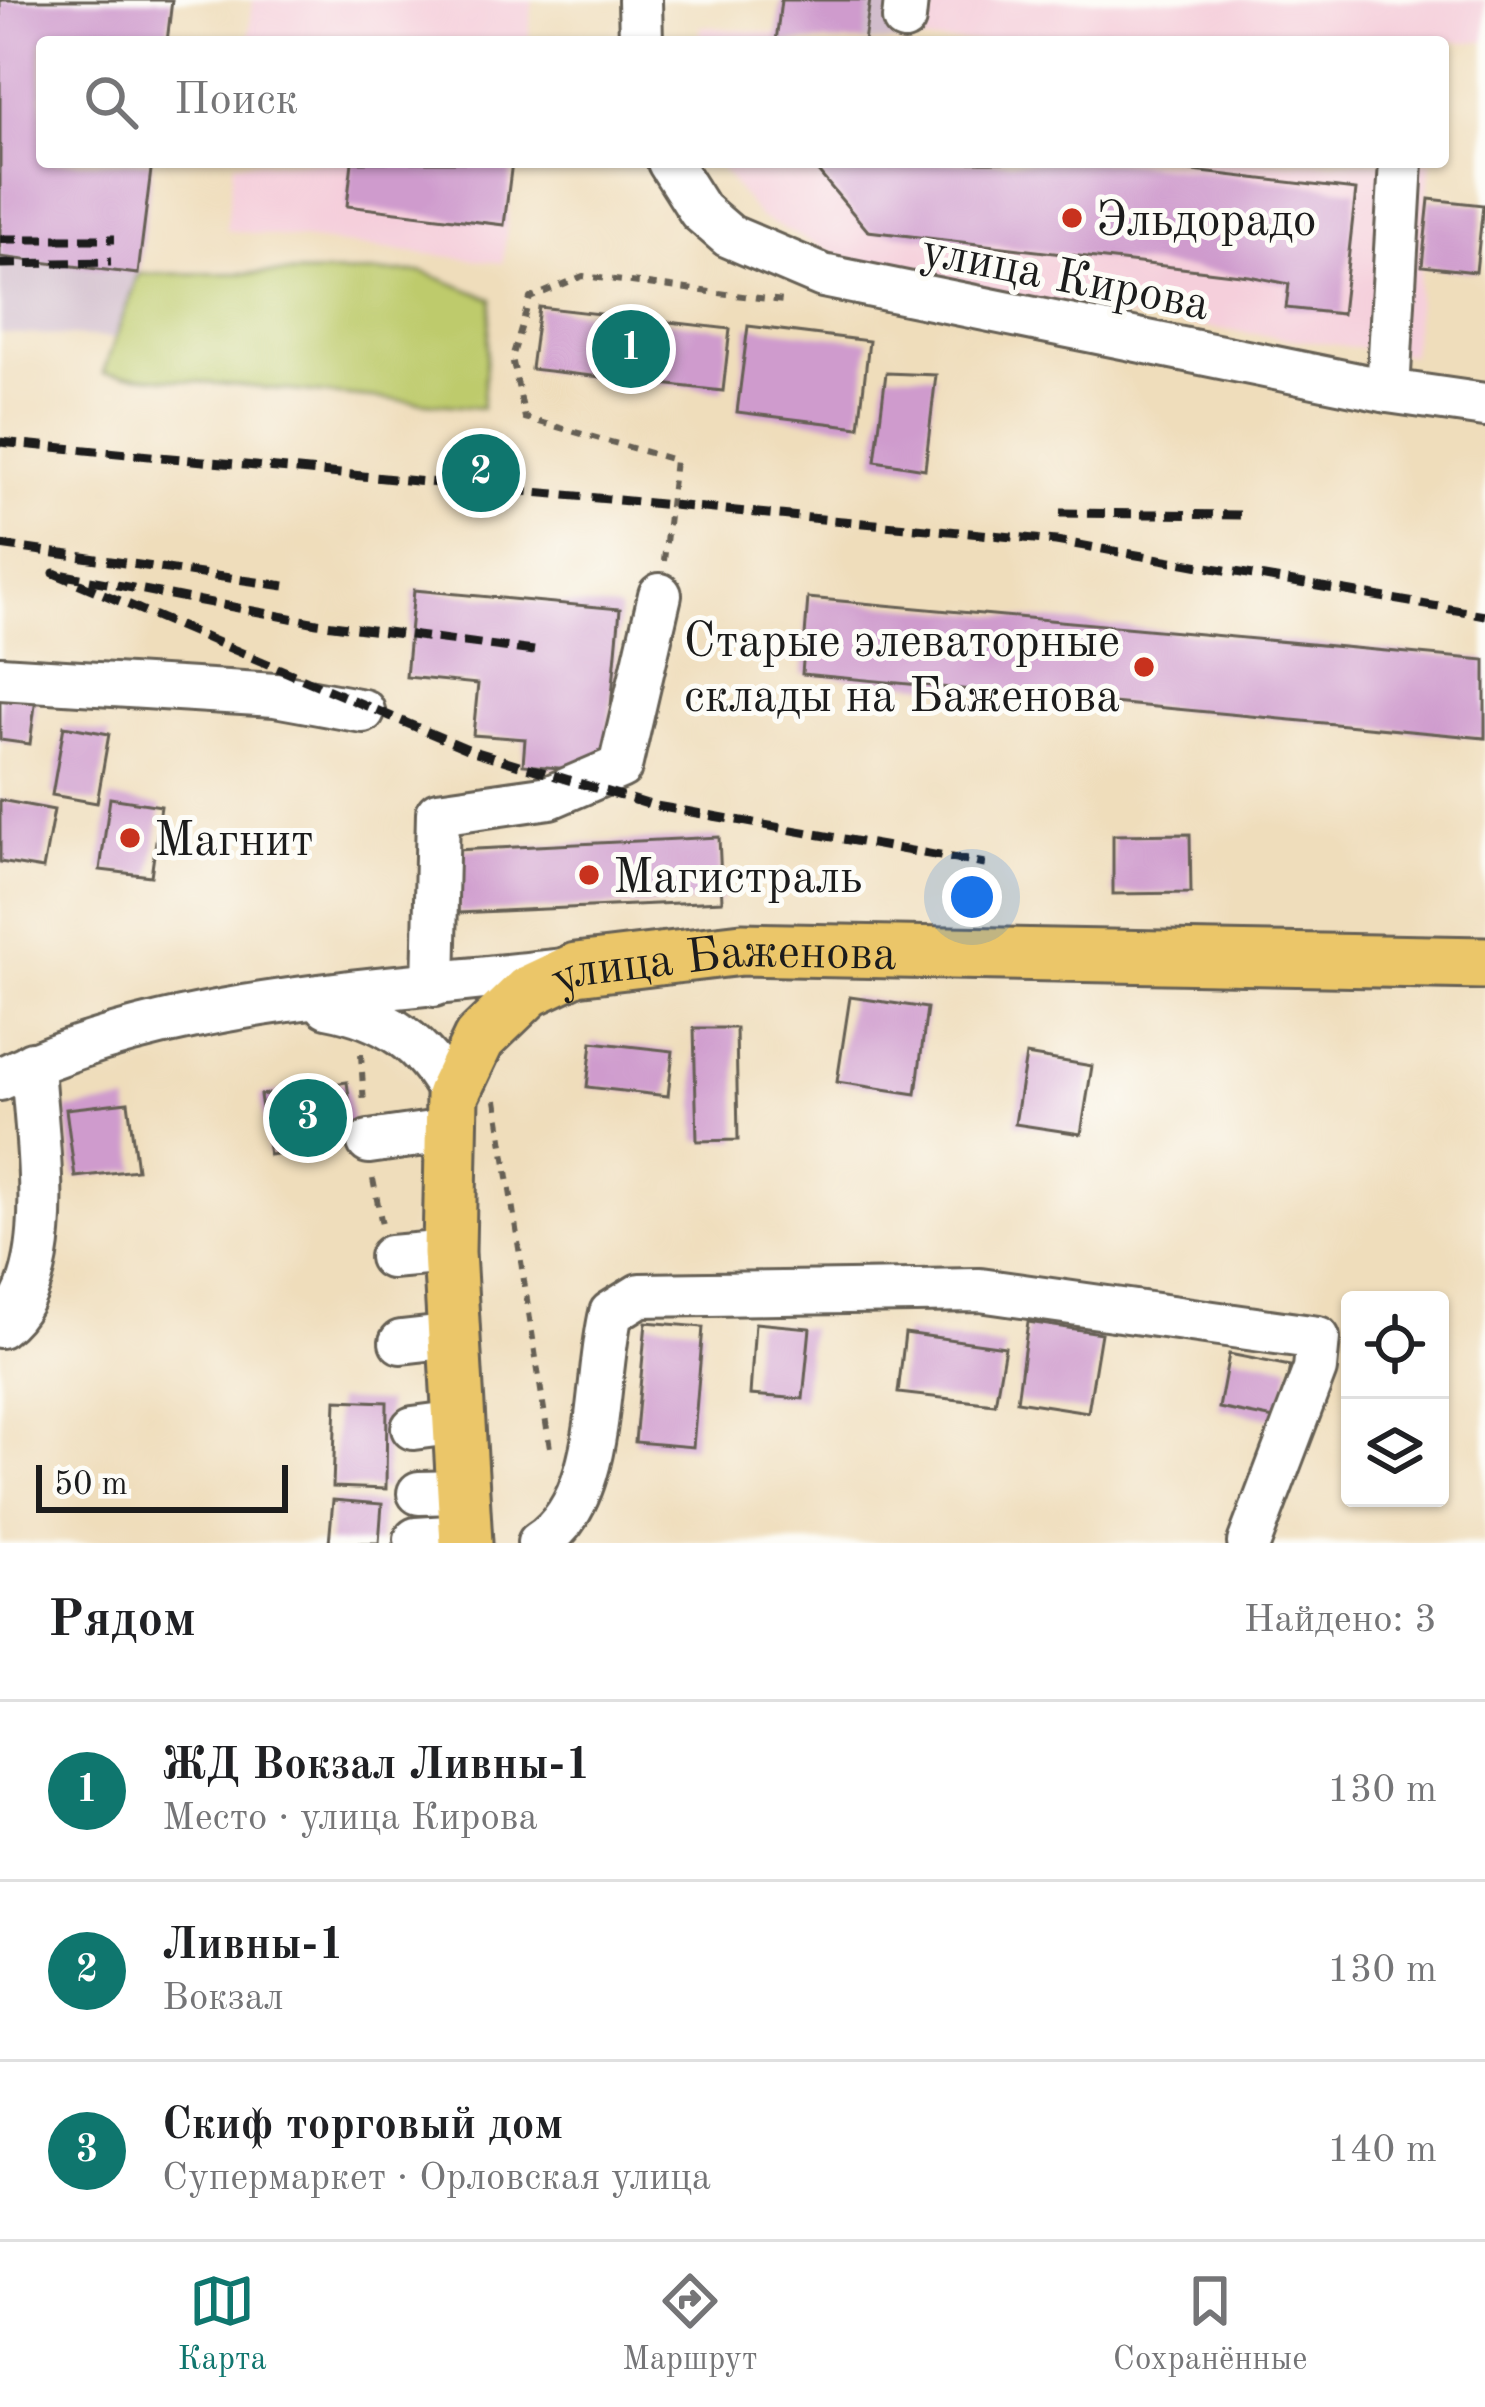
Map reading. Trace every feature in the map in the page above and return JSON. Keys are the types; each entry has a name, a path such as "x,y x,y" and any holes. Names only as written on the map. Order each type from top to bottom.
{"main road":[{"name":"улица Баженова","path":"452,1113 470,1054 499,1016 529,991 576,969 742,950 1485,963"},
{"path":"446,1521 436,1425 454,1336 449,1252 452,1113"}],"street":[{"path":"640,0 641,36"},
{"name":"улица Кирова","path":"673,168 700,211 729,236 823,276 1388,391 1485,405"},
{"path":"1388,391 1401,168"},
{"path":"434,985 437,813 550,797 620,767 660,595"},
{"path":"0,678 275,695 363,712"},
{"path":"0,1326 24,1305 38,1240 16,1071 174,1022 297,1000 576,969"},
{"path":"297,1000 390,1025 423,1051 452,1113 369,1142"},
{"path":"391,1257 449,1252"},
{"path":"539,1543 562,1528 586,1473 610,1312 640,1295 980,1290 1318,1338 1315,1369 1249,1543"},
{"path":"401,1342 454,1336"}],"path":[{"path":"660,595 675,460 525,418 512,358 530,298 583,276 797,303"},
{"path":"364,1044 358,1066 375,1202 391,1257"},
{"path":"452,1113 496,1098 551,1461"}],"shaded area":[{"path":"0,0 36,36 36,168 151,168 138,274 115,338 0,333"},
{"path":"253,0 533,0 529,36 249,36"},
{"path":"781,0 928,0 924,36 849,36"},
{"path":"928,0 1485,0 1485,42 1449,42 1449,36 924,36"},
{"path":"700,26 800,36 700,36"},
{"path":"233,168 513,168 503,263 226,230"},
{"path":"721,168 1430,168 1412,355 1084,311 844,258 759,217"}],"green space":[{"path":"423,272 492,299 482,408 103,373 138,274"}],"building":[{"path":"0,0 172,0 168,36 36,36 36,168 151,168 138,274 0,257"},
{"path":"781,0 870,0 865,36 777,36"},
{"path":"351,168 511,168 504,225 347,206"},
{"path":"815,168 1167,168 1356,190 1342,314 1286,308 1289,284 1249,276 868,231"},
{"path":"1429,199 1483,205 1476,272 1422,266"},
{"path":"539,307 730,329 723,391 531,369"},
{"path":"748,326 869,341 859,427 737,412"},
{"path":"886,373 936,375 925,469 875,461"},
{"path":"414,590 620,609 605,772 523,765 525,739 473,735 478,684 406,677"},
{"name":"Старые элеваторные склады на Баженова","path":"808,598 1485,660 1485,738 802,674"},
{"path":"0,692 36,697 30,744 0,740"},
{"path":"64,726 109,734 97,803 52,795"},
{"name":"Магнит","path":"110,798 161,806 151,876 100,870"},
{"path":"0,800 54,810 43,869 0,862"},
{"path":"1190,834 1191,893 1113,894 1113,835"},
{"name":"Магистраль","path":"719,837 722,901 458,913 455,850"},
{"path":"850,997 927,1008 916,1094 837,1082"},
{"path":"694,1028 736,1028 738,1140 697,1141"},
{"path":"592,1042 673,1051 668,1096 587,1087"},
{"path":"1026,1055 1092,1066 1081,1134 1015,1124"},
{"path":"347,1082 355,1142 269,1155 260,1095"},
{"path":"128,1102 137,1170 75,1177 66,1109"},
{"path":"646,1322 703,1327 693,1447 635,1442"},
{"path":"1028,1322 1101,1333 1088,1412 1017,1401"},
{"path":"755,1323 810,1328 803,1399 750,1395"},
{"path":"905,1333 1005,1347 995,1404 898,1393"},
{"path":"1229,1354 1290,1366 1279,1420 1219,1408"},
{"path":"336,1400 387,1402 386,1489 333,1487"},
{"path":"333,1500 382,1504 379,1543 329,1543"}],"railway":[{"path":"0,239 115,239"},
{"path":"0,264 111,262"},
{"path":"0,442 1056,541 1485,615"},
{"path":"1060,513 1240,515"},
{"path":"0,545 285,586"},
{"path":"534,651 317,623 54,573 470,750 651,805 985,864"}],"place":[{"name":"Эльдорадо","path":"1072,218"},
{"name":"ЖД Вокзал Ливны-1","path":"631,349"},
{"name":"Ливны-1","path":"481,473"},
{"name":"Старые элеваторные склады на Баженова","path":"1144,667"},
{"name":"Магнит","path":"130,838"},
{"name":"Магистраль","path":"589,875"},
{"name":"Скиф торговый дом","path":"308,1118"}]}
